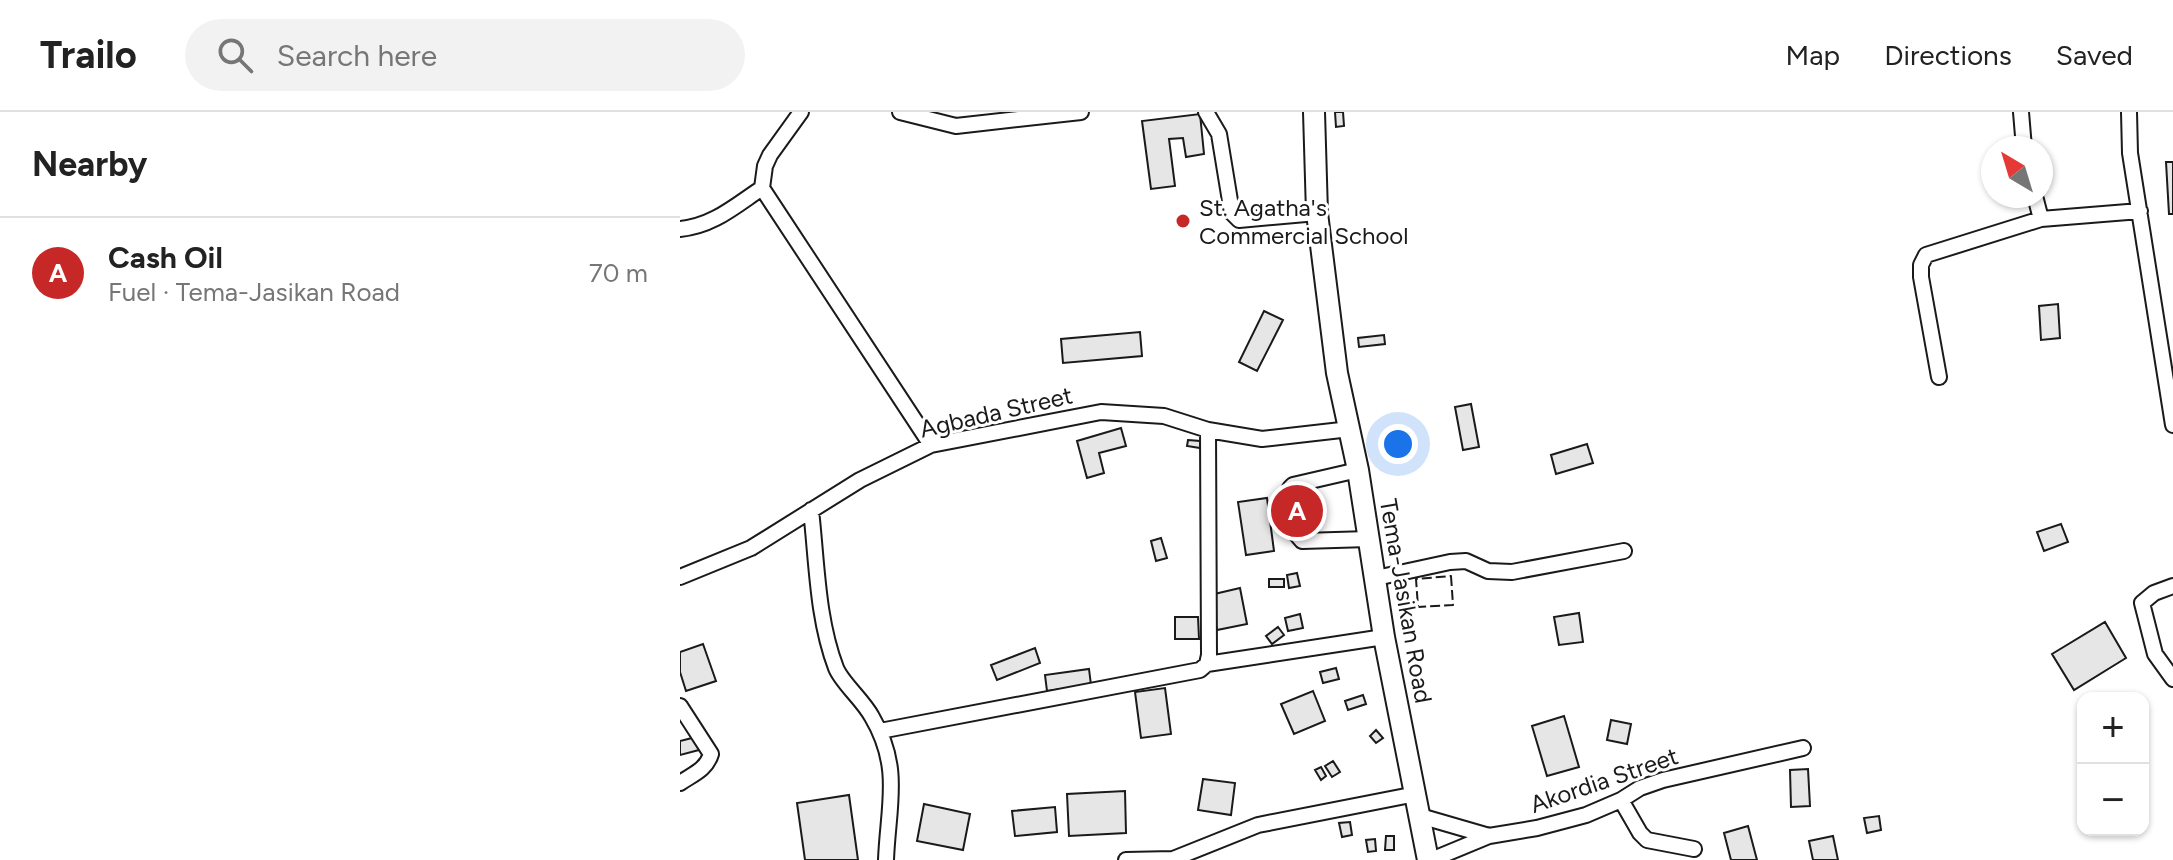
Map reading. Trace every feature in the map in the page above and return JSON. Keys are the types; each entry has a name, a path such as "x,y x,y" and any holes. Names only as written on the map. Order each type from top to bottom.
{"highway":[{"name":"Tema-Jasikan Road","path":"1314,112 1317,213 1337,373 1358,470 1384,637 1430,860"}],"street":[{"path":"801,112 770,155 762,188 931,445"},
{"path":"900,112 956,126 1081,112"},
{"path":"1206,112 1219,134 1232,213 1239,220 1317,213"},
{"path":"2021,112 2023,136"},
{"path":"2129,112 2130,153 2173,425"},
{"path":"680,229 714,221 762,188"},
{"path":"2038,208 2041,219"},
{"path":"1939,377 1921,277 1921,265 1926,255 2041,219 2140,211"},
{"name":"Agbada Street","path":"680,577 751,548 860,480 931,445 1101,412 1164,416 1208,430 1262,439 1350,429"},
{"path":"1207,664 1208,430"},
{"path":"1358,470 1290,488 1296,534 1302,541 1369,539"},
{"path":"811,510 827,641 838,672 862,700 880,731 890,766 893,797 886,860"},
{"path":"1376,578 1466,561 1488,571 1512,572 1624,551"},
{"path":"2173,586 2154,593 2142,603 2155,654 2173,679"},
{"path":"880,731 1200,670 1207,664 1384,637"},
{"path":"680,706 711,754 708,763 697,774 680,783"},
{"name":"Akordia Street","path":"1420,816 1489,836 1586,815 1663,780 1803,748"},
{"path":"1126,860 1174,859 1258,825 1416,794"},
{"path":"1621,800 1647,840 1694,849"},
{"path":"1430,860 1489,836"}],"building":[{"path":"1335,112 1343,112 1344,126 1336,127"},
{"path":"1200,114 1204,154 1186,157 1183,138 1169,139 1175,186 1151,189 1142,121"},
{"path":"2166,162 2173,162 2173,214 2169,214"},
{"path":"2058,304 2060,338 2041,340 2039,306"},
{"path":"1264,311 1283,320 1257,371 1239,362"},
{"path":"1140,332 1142,356 1063,363 1061,339"},
{"path":"1384,335 1385,344 1359,347 1358,338"},
{"path":"1471,404 1479,447 1463,450 1455,407"},
{"path":"1121,428 1126,446 1099,453 1104,473 1087,478 1077,441"},
{"path":"1188,440 1200,441 1200,448 1187,446"},
{"path":"1587,444 1593,463 1556,474 1551,455"},
{"path":"1267,498 1274,551 1246,555 1238,502"},
{"path":"2061,524 2068,542 2044,551 2037,532"},
{"path":"1161,538 1167,558 1156,561 1151,541"},
{"path":"1297,573 1300,586 1289,588 1287,575"},
{"path":"1269,579 1284,579 1284,587 1269,587"},
{"path":"1240,588 1247,624 1217,630 1210,595"},
{"path":"1579,613 1583,642 1559,645 1554,617"},
{"path":"1300,614 1303,628 1288,631 1285,618"},
{"path":"1175,617 1198,617 1199,639 1175,639"},
{"path":"2105,622 2126,658 2074,690 2052,654"},
{"path":"1278,627 1284,635 1272,644 1266,636"},
{"path":"703,644 716,681 686,691 680,672 680,652"},
{"path":"1035,648 1040,663 997,680 991,665"},
{"path":"1336,668 1339,679 1323,683 1320,672"},
{"path":"1089,669 1091,685 1047,691 1045,675"},
{"path":"1165,688 1171,734 1141,738 1135,692"},
{"path":"1313,691 1325,721 1294,734 1281,704"},
{"path":"1363,695 1366,704 1348,710 1345,701"},
{"path":"1564,716 1579,767 1547,776 1532,726"},
{"path":"1611,720 1631,724 1627,744 1607,740"},
{"path":"1376,730 1383,738 1376,743 1370,736"},
{"path":"696,737 699,750 680,755 680,741"},
{"path":"1333,761 1340,772 1332,777 1325,766"},
{"path":"1321,767 1326,776 1321,780 1315,770"},
{"path":"1808,769 1810,806 1791,807 1790,770"},
{"path":"1203,779 1235,783 1231,815 1198,810"},
{"path":"1125,791 1126,833 1069,836 1067,794"},
{"path":"849,795 858,860 805,860 797,803"},
{"path":"924,804 970,814 963,850 917,841"},
{"path":"1055,807 1057,832 1015,836 1012,811"},
{"path":"1879,816 1881,830 1867,833 1864,818"},
{"path":"1350,822 1352,835 1342,837 1339,823"},
{"path":"1748,826 1757,860 1731,860 1724,833"},
{"path":"1386,836 1394,836 1394,850 1385,850"},
{"path":"1833,836 1838,860 1813,860 1809,841"},
{"path":"1375,839 1376,851 1368,852 1366,840"}],"fence":[{"path":"1451,576 1453,605 1418,607 1416,579 1451,576"}],"place":[{"name":"St. Agatha's Commercial School","path":"1183,221"},
{"name":"Cash Oil","path":"1297,511"}]}
